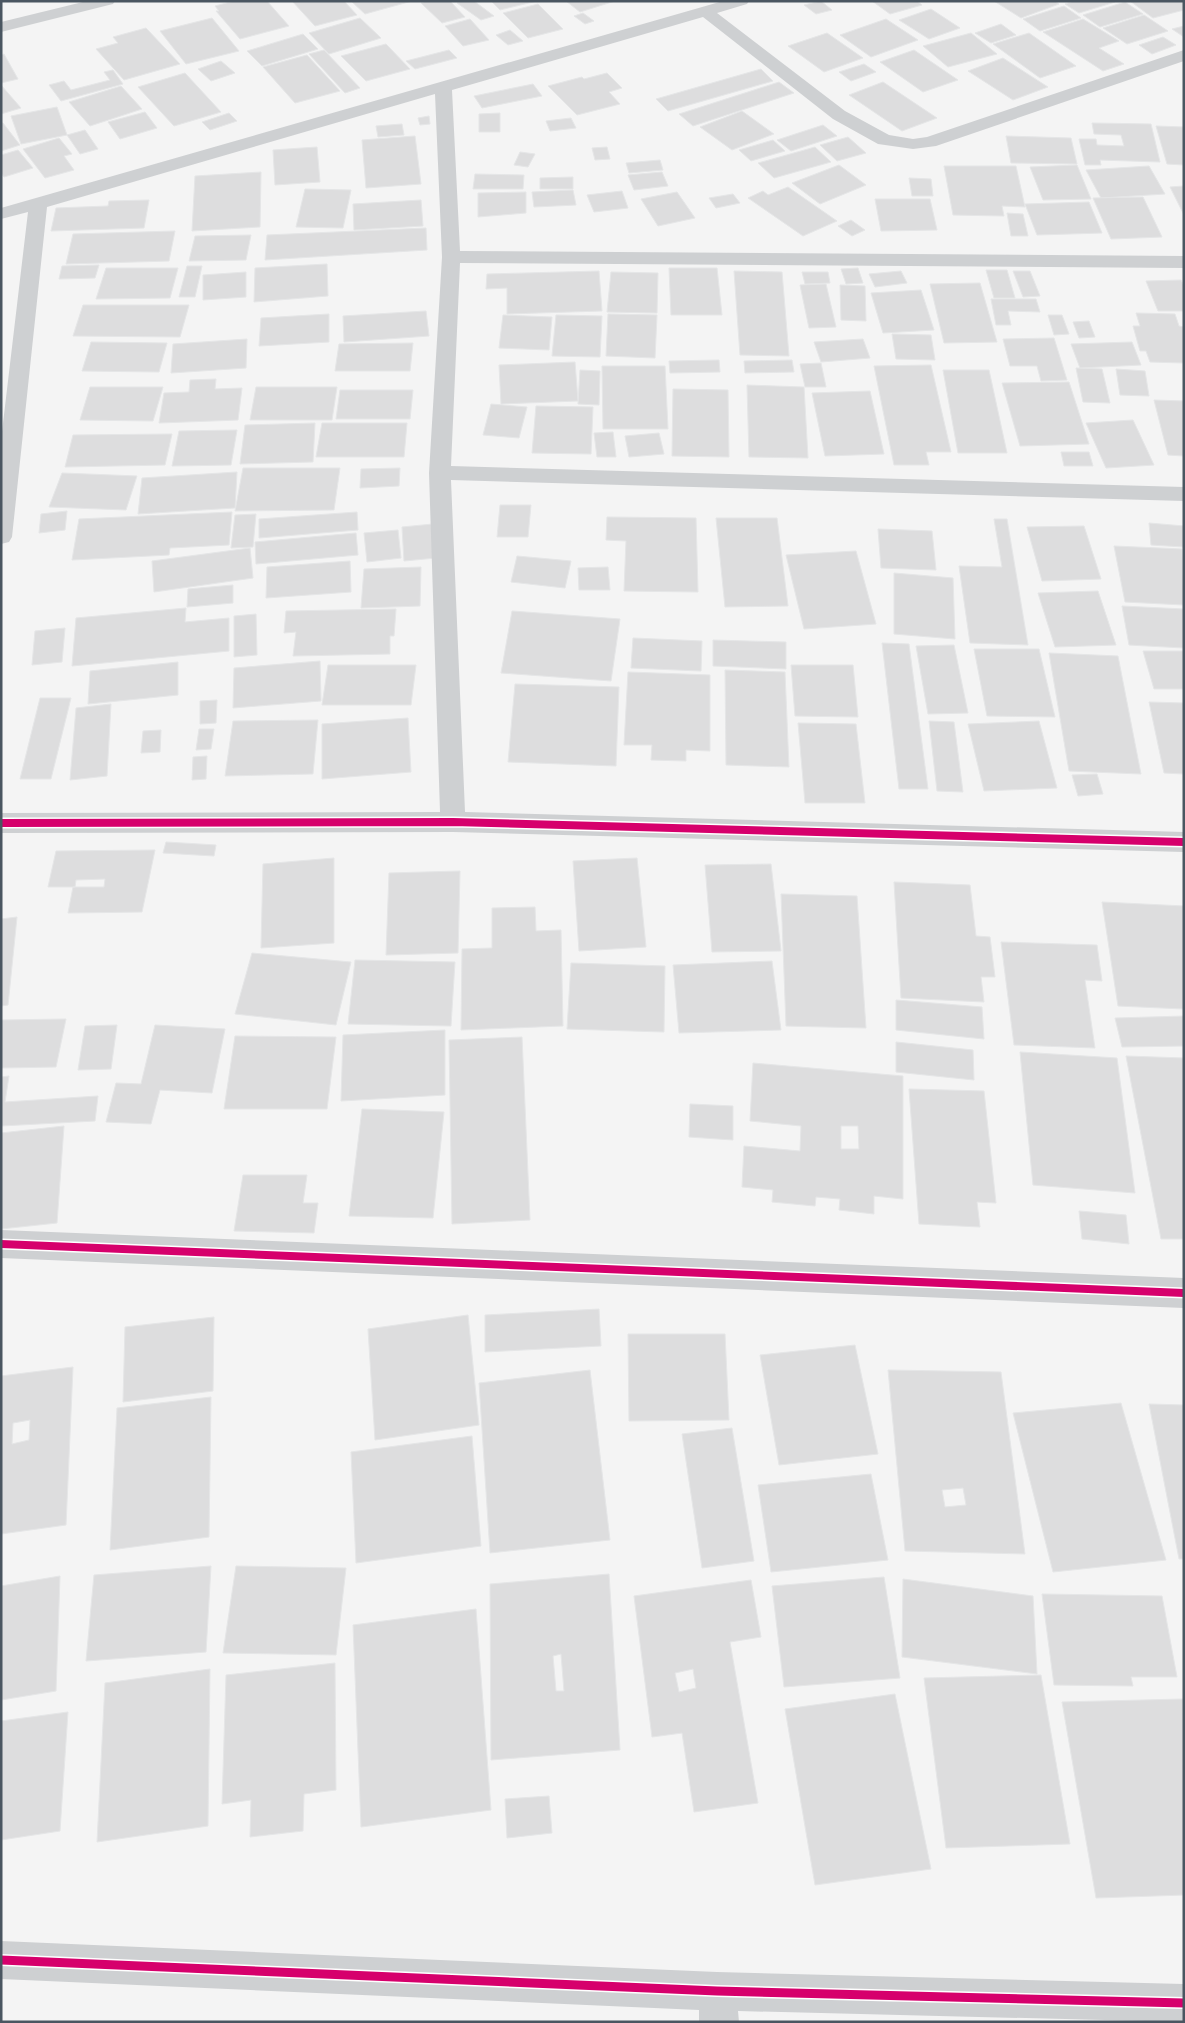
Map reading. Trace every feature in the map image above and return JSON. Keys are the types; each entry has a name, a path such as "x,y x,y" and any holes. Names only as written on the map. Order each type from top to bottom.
{"street":[{"path":"1,27 107,1"},
{"path":"1,214 741,1"},
{"path":"706,12 838,116 884,140 912,144 930,142 1184,55"},
{"path":"443,87 451,257 440,473 453,822"},
{"path":"1,537 38,204"},
{"path":"451,257 1184,262"},
{"path":"440,473 1184,494"},
{"path":"1,823 453,822 1184,842"},
{"path":"1,1244 1184,1293"},
{"path":"1,1960 718,2006 1184,2003"}],"building":[{"path":"234,1 267,1 289,26 240,39 216,11 219,11 215,6"},
{"path":"292,1 344,1 357,15 315,26"},
{"path":"351,1 412,1 365,14"},
{"path":"426,1 450,1 465,17 442,23 421,3"},
{"path":"474,1 494,16 481,20 457,3"},
{"path":"491,1 537,1 500,10"},
{"path":"566,1 615,1 580,12"},
{"path":"821,1 832,10 816,14 804,5"},
{"path":"872,1 917,1 922,5 890,14"},
{"path":"994,1 1055,1 1059,4 1021,18"},
{"path":"1074,1 1115,2 1079,13 1065,4"},
{"path":"1130,1 1181,1 1184,3 1184,10 1153,18"},
{"path":"1125,2 1143,14 1100,27 1083,15"},
{"path":"538,4 563,29 528,38 503,13"},
{"path":"1064,6 1081,18 1040,31 1023,19"},
{"path":"931,9 960,28 929,39 899,20"},
{"path":"583,13 594,21 585,24 574,16"},
{"path":"1144,15 1168,31 1127,44 1103,28"},
{"path":"212,18 239,51 186,64 160,31"},
{"path":"360,18 381,38 329,54 309,33"},
{"path":"470,19 489,40 463,46 445,26"},
{"path":"886,19 918,40 871,57 840,35"},
{"path":"1083,19 1119,41 1099,48 1124,64 1103,71 1043,32"},
{"path":"1001,24 1016,35 991,43 975,33"},
{"path":"1184,26 1184,37 1172,29"},
{"path":"146,28 180,64 124,80 96,49 118,43 113,37"},
{"path":"510,30 523,41 508,45 496,35"},
{"path":"827,33 863,58 824,72 788,46"},
{"path":"971,33 997,54 948,67 923,46"},
{"path":"1029,33 1076,66 1040,78 993,44"},
{"path":"303,34 318,49 262,66 247,51"},
{"path":"1163,37 1176,45 1152,54 1139,45"},
{"path":"386,44 410,69 366,81 341,56"},
{"path":"324,50 360,88 345,93 309,54"},
{"path":"449,50 457,58 415,69 406,61"},
{"path":"914,50 958,80 923,92 880,62"},
{"path":"4,54 18,79 1,83 1,55"},
{"path":"307,55 340,91 295,103 263,67"},
{"path":"1003,58 1048,87 1013,100 968,71"},
{"path":"221,61 235,73 211,81 198,69"},
{"path":"864,64 876,72 851,81 839,72"},
{"path":"761,69 773,81 668,111 656,99"},
{"path":"113,70 123,84 61,101 49,85 64,81 71,90 110,80 104,72"},
{"path":"185,73 221,112 174,126 138,87"},
{"path":"607,73 622,88 609,92 620,104 577,115 548,86 582,77 584,79"},
{"path":"779,82 794,93 693,126 679,114"},
{"path":"883,82 937,118 902,131 849,95"},
{"path":"533,84 542,96 482,108 474,96"},
{"path":"1,85 21,108 1,114"},
{"path":"121,86 142,109 90,126 69,102"},
{"path":"57,107 67,135 21,144 11,116"},
{"path":"742,111 774,134 732,150 700,127"},
{"path":"145,112 157,128 120,139 108,122"},
{"path":"229,113 237,121 210,130 202,122"},
{"path":"500,113 500,132 479,132 479,114"},
{"path":"429,116 430,124 420,125 418,118"},
{"path":"571,118 576,128 550,131 546,121"},
{"path":"1,123 3,123 20,145 1,151"},
{"path":"1092,123 1151,124 1160,162 1100,160 1101,165 1085,165 1079,139 1096,139 1097,145 1124,146 1121,135 1094,134"},
{"path":"402,124 404,135 378,137 376,126"},
{"path":"823,125 837,136 791,151 777,140"},
{"path":"1156,126 1184,127 1184,165 1167,164"},
{"path":"85,130 98,149 80,154 67,135"},
{"path":"415,136 421,184 366,188 362,140"},
{"path":"1006,136 1071,138 1077,164 1011,163"},
{"path":"848,137 866,153 837,161 820,145"},
{"path":"59,138 72,154 64,156 74,170 45,178 23,149"},
{"path":"773,140 785,151 751,161 739,150"},
{"path":"317,147 320,182 275,185 273,150"},
{"path":"607,147 610,159 595,160 592,148"},
{"path":"815,147 831,162 774,178 758,163"},
{"path":"18,150 33,168 4,177 1,173 1,155"},
{"path":"520,152 535,154 528,167 514,165"},
{"path":"660,160 663,170 629,173 626,163"},
{"path":"839,165 866,185 820,204 792,183"},
{"path":"1077,165 1091,199 1043,200 1030,167"},
{"path":"944,166 1016,166 1025,207 1002,206 1004,216 953,215"},
{"path":"1149,166 1165,194 1101,198 1086,170"},
{"path":"261,172 260,227 192,231 195,176"},
{"path":"662,172 668,186 634,190 628,175"},
{"path":"475,174 524,175 523,189 473,189"},
{"path":"573,177 573,189 540,189 540,178"},
{"path":"909,178 931,179 933,196 912,196"},
{"path":"1184,186 1184,215 1170,187"},
{"path":"788,187 837,221 803,236 748,198 763,191 768,195"},
{"path":"305,189 351,190 343,228 296,227"},
{"path":"573,190 576,205 534,207 532,192"},
{"path":"622,191 628,208 594,212 587,195"},
{"path":"526,192 526,213 478,217 478,193"},
{"path":"677,192 695,218 658,226 641,199"},
{"path":"733,194 740,203 716,208 709,198"},
{"path":"1143,197 1162,237 1111,239 1093,198"},
{"path":"875,199 930,199 937,230 881,231"},
{"path":"149,200 144,228 51,231 56,208 108,206 109,201"},
{"path":"421,200 423,226 354,230 353,204"},
{"path":"1089,202 1102,233 1037,235 1025,204"},
{"path":"1007,213 1023,214 1028,236 1011,236"},
{"path":"851,220 865,230 852,236 838,226"},
{"path":"426,228 427,250 265,260 267,235"},
{"path":"175,231 169,261 66,264 73,234"},
{"path":"251,235 246,260 189,261 195,236"},
{"path":"327,264 328,296 254,302 255,268"},
{"path":"99,265 95,278 59,279 62,266"},
{"path":"187,266 202,266 195,297 179,297"},
{"path":"106,268 178,268 170,298 96,299"},
{"path":"669,268 717,268 722,315 671,315"},
{"path":"858,268 863,283 846,284 841,269"},
{"path":"986,270 1007,270 1015,298 994,298"},
{"path":"599,271 602,311 507,314 507,288 486,289 487,274"},
{"path":"734,271 782,272 789,356 740,355"},
{"path":"901,271 907,283 875,287 869,274"},
{"path":"1013,271 1030,271 1040,296 1023,297"},
{"path":"246,272 246,297 203,300 203,275"},
{"path":"611,272 658,273 657,313 607,312"},
{"path":"802,272 828,272 830,283 805,284"},
{"path":"1181,280 1184,286 1184,311 1158,311 1146,281"},
{"path":"980,283 997,342 944,343 930,284"},
{"path":"826,284 836,327 809,328 800,285"},
{"path":"840,285 865,286 866,321 841,320"},
{"path":"921,290 934,330 883,333 871,293"},
{"path":"991,299 1036,299 1040,312 1008,311 1011,325 996,325"},
{"path":"83,305 189,305 180,337 73,336"},
{"path":"426,311 429,336 344,342 343,316"},
{"path":"1136,313 1175,314 1179,326 1184,327 1184,363 1150,362 1146,351 1140,351 1133,326 1140,326"},
{"path":"329,314 329,342 259,346 261,318"},
{"path":"608,314 657,315 655,358 606,356"},
{"path":"503,315 552,317 549,350 499,348"},
{"path":"556,315 602,316 600,357 552,356"},
{"path":"1048,315 1062,315 1069,334 1054,335"},
{"path":"1089,321 1095,337 1079,338 1073,322"},
{"path":"892,334 931,335 935,360 896,359"},
{"path":"1054,338 1067,380 1041,381 1037,366 1010,366 1003,339"},
{"path":"247,339 246,368 171,373 173,344"},
{"path":"863,339 870,358 821,362 814,342"},
{"path":"91,342 167,343 159,372 82,371"},
{"path":"1132,342 1141,365 1080,368 1071,344"},
{"path":"413,343 410,371 335,371 339,344"},
{"path":"719,360 720,372 670,373 669,361"},
{"path":"792,360 794,372 745,373 744,361"},
{"path":"575,362 578,401 501,404 499,365"},
{"path":"821,363 826,387 805,387 800,364"},
{"path":"931,365 951,452 926,452 929,465 894,465 874,366"},
{"path":"602,366 665,366 668,429 603,429"},
{"path":"1076,368 1102,369 1110,403 1083,402"},
{"path":"1116,369 1145,371 1149,396 1120,395"},
{"path":"580,370 600,371 599,405 578,404"},
{"path":"943,370 989,370 1007,453 958,453"},
{"path":"216,379 215,389 242,388 238,420 159,423 164,393 189,392 190,380"},
{"path":"1069,382 1089,444 1020,446 1002,383"},
{"path":"747,385 804,387 808,458 749,457"},
{"path":"90,387 163,387 153,421 80,420"},
{"path":"256,387 337,387 332,420 250,420"},
{"path":"673,389 728,390 729,457 672,456"},
{"path":"340,390 413,390 410,419 336,419"},
{"path":"870,391 884,454 825,456 812,393"},
{"path":"1154,400 1184,401 1184,456 1168,455"},
{"path":"491,404 527,407 519,438 483,435"},
{"path":"536,406 593,407 591,454 532,453"},
{"path":"1133,420 1154,465 1106,468 1086,423"},
{"path":"315,423 313,462 240,464 245,425"},
{"path":"322,423 407,423 404,457 316,457"},
{"path":"237,430 231,465 172,466 179,431"},
{"path":"613,432 616,457 597,457 594,433"},
{"path":"659,433 664,454 629,457 625,436"},
{"path":"172,434 165,465 65,467 73,435"},
{"path":"1061,452 1089,452 1093,466 1064,466"},
{"path":"243,468 340,468 334,510 235,511"},
{"path":"400,468 399,486 360,488 361,469"},
{"path":"237,472 235,508 138,514 142,478"},
{"path":"62,473 137,476 126,510 49,507"},
{"path":"500,505 531,505 528,537 497,537"},
{"path":"67,511 65,530 39,533 41,514"},
{"path":"232,512 229,545 170,548 169,555 72,560 79,519"},
{"path":"357,512 358,530 259,538 259,519"},
{"path":"256,514 253,547 231,548 235,515"},
{"path":"607,517 696,518 698,592 624,591 626,541 606,540"},
{"path":"716,518 777,518 788,606 725,607"},
{"path":"994,519 1007,519 1028,645 970,643 959,566 1002,567"},
{"path":"1149,523 1184,526 1184,547 1151,545"},
{"path":"433,524 436,558 404,561 402,527"},
{"path":"1084,526 1101,579 1042,581 1027,527"},
{"path":"878,529 932,531 936,570 881,568"},
{"path":"398,530 401,558 367,562 364,533"},
{"path":"356,533 358,555 256,564 255,542"},
{"path":"1114,546 1182,549 1184,605 1125,602"},
{"path":"250,548 253,578 154,592 152,561"},
{"path":"856,551 876,624 804,629 786,555"},
{"path":"517,556 571,561 565,588 511,582"},
{"path":"350,561 351,592 266,598 267,567"},
{"path":"421,567 420,606 361,608 364,569"},
{"path":"608,567 610,590 579,590 578,568"},
{"path":"894,573 953,578 955,639 894,634"},
{"path":"233,585 233,603 187,607 188,589"},
{"path":"1098,591 1116,645 1055,647 1038,593"},
{"path":"1122,606 1184,609 1184,648 1129,645"},
{"path":"186,608 185,622 229,618 229,651 72,666 76,618"},
{"path":"396,609 394,636 390,636 390,654 293,656 296,632 284,633 286,611"},
{"path":"512,611 620,619 611,681 501,673"},
{"path":"256,614 257,655 234,657 234,616"},
{"path":"65,628 62,662 32,665 35,631"},
{"path":"633,638 702,641 701,671 631,668"},
{"path":"713,640 786,642 786,669 713,666"},
{"path":"882,643 909,644 928,789 899,789"},
{"path":"954,645 968,713 928,714 916,646"},
{"path":"974,649 1039,649 1055,717 987,716"},
{"path":"1143,651 1184,651 1184,689 1154,689"},
{"path":"1049,653 1118,656 1141,774 1069,771"},
{"path":"320,661 321,701 233,708 234,668"},
{"path":"178,662 178,695 88,704 90,671"},
{"path":"328,665 416,665 411,705 322,705"},
{"path":"791,665 853,665 858,717 795,716"},
{"path":"725,670 785,672 789,767 726,765"},
{"path":"628,672 710,675 710,751 686,750 686,761 651,760 652,745 624,745"},
{"path":"515,684 619,687 616,766 508,762"},
{"path":"40,698 71,698 51,779 20,779"},
{"path":"217,700 216,723 200,724 200,701"},
{"path":"1149,702 1184,703 1184,774 1164,773"},
{"path":"111,704 107,776 70,780 76,708"},
{"path":"408,718 411,772 322,779 322,724"},
{"path":"318,720 313,774 225,776 233,721"},
{"path":"929,721 954,722 963,792 937,791"},
{"path":"1039,721 1057,788 984,791 968,724"},
{"path":"798,723 856,724 865,803 805,803"},
{"path":"199,729 214,729 211,749 196,750"},
{"path":"161,730 160,752 141,753 143,731"},
{"path":"207,756 206,779 192,780 193,757"},
{"path":"1097,774 1103,794 1078,796 1072,775"},
{"path":"166,842 216,845 214,856 163,853"},
{"path":"155,850 142,912 68,913 73,887 48,887 56,851","holes":["105,879 104,887 75,887 76,880"]},
{"path":"334,858 334,943 261,948 263,864"},
{"path":"637,858 646,947 579,951 573,861"},
{"path":"771,864 781,951 712,952 705,865"},
{"path":"460,871 458,953 386,955 389,873"},
{"path":"894,882 970,885 976,936 990,937 995,977 981,977 984,1002 901,998"},
{"path":"781,894 857,896 866,1028 786,1026"},
{"path":"1102,902 1184,906 1184,1009 1118,1006"},
{"path":"535,907 536,931 561,930 563,1026 461,1030 462,949 492,948 492,908"},
{"path":"17,917 8,1005 1,1006 1,919"},
{"path":"1001,942 1097,945 1102,981 1085,980 1095,1048 1014,1045"},
{"path":"252,953 351,962 336,1025 235,1014"},
{"path":"355,960 455,962 451,1026 348,1024"},
{"path":"772,961 781,1030 679,1033 673,965"},
{"path":"571,963 665,966 664,1032 567,1029"},
{"path":"896,1000 982,1007 984,1039 896,1030"},
{"path":"1184,1016 1184,1046 1122,1047 1115,1018"},
{"path":"66,1019 56,1067 1,1068 1,1020"},
{"path":"117,1025 111,1069 78,1070 85,1026"},
{"path":"155,1025 225,1029 212,1093 160,1090 151,1124 106,1122 116,1083 141,1084"},
{"path":"445,1030 445,1095 341,1101 343,1035"},
{"path":"235,1036 336,1037 327,1109 224,1109"},
{"path":"522,1037 530,1220 452,1224 449,1040"},
{"path":"896,1042 973,1050 974,1080 896,1072"},
{"path":"1020,1052 1117,1058 1135,1193 1033,1185"},
{"path":"1126,1056 1184,1058 1184,1239 1161,1239"},
{"path":"753,1063 903,1076 903,1199 874,1196 874,1214 839,1210 840,1199 816,1197 815,1206 772,1202 773,1190 742,1187 744,1146 800,1151 801,1126 750,1121","holes":["841,1126 858,1126 859,1149 841,1149"]},
{"path":"9,1076 5,1102 98,1096 95,1121 1,1126 1,1077"},
{"path":"909,1089 984,1091 996,1203 977,1202 980,1227 919,1224"},
{"path":"690,1104 733,1106 733,1140 689,1137"},
{"path":"362,1109 444,1112 433,1218 349,1216"},
{"path":"64,1126 57,1223 1,1229 1,1133"},
{"path":"243,1175 307,1175 303,1203 318,1203 314,1233 234,1231"},
{"path":"1079,1211 1126,1215 1129,1244 1082,1239"},
{"path":"599,1309 601,1346 485,1352 485,1315"},
{"path":"468,1315 479,1425 375,1440 368,1329"},
{"path":"214,1317 213,1391 123,1402 125,1327"},
{"path":"628,1334 725,1334 729,1420 629,1421"},
{"path":"855,1345 878,1454 779,1465 760,1355"},
{"path":"73,1367 66,1525 1,1534 1,1376","holes":["30,1420 29,1440 12,1444 13,1423"]},
{"path":"590,1370 610,1540 490,1553 479,1383"},
{"path":"888,1370 1001,1372 1025,1554 905,1551","holes":["963,1488 966,1505 945,1507 942,1490"]},
{"path":"211,1397 209,1537 110,1550 117,1408"},
{"path":"1121,1403 1166,1560 1053,1572 1013,1413"},
{"path":"1149,1404 1184,1405 1184,1559 1179,1559"},
{"path":"732,1428 754,1561 702,1568 682,1434"},
{"path":"472,1436 481,1546 356,1563 351,1452"},
{"path":"871,1474 888,1560 771,1572 758,1485"},
{"path":"211,1566 206,1652 86,1661 94,1575"},
{"path":"236,1566 346,1568 336,1655 223,1653"},
{"path":"609,1574 620,1750 491,1760 490,1584","holes":["561,1654 564,1691 556,1691 553,1656"]},
{"path":"60,1576 56,1691 1,1700 1,1586"},
{"path":"884,1577 900,1678 784,1687 772,1586"},
{"path":"903,1579 1033,1596 1037,1674 902,1657"},
{"path":"751,1580 761,1637 730,1642 758,1803 694,1812 682,1733 652,1737 634,1596","holes":["693,1669 696,1688 679,1692 675,1673"]},
{"path":"1042,1594 1162,1596 1177,1677 1131,1677 1133,1686 1054,1685"},
{"path":"476,1609 491,1810 361,1827 353,1625"},
{"path":"335,1663 336,1790 304,1794 303,1831 250,1837 251,1800 222,1804 226,1675"},
{"path":"210,1669 208,1826 97,1842 105,1683"},
{"path":"1041,1675 1070,1844 946,1848 924,1678"},
{"path":"895,1694 931,1869 815,1885 785,1709"},
{"path":"1183,1699 1184,1895 1096,1898 1062,1702"},
{"path":"68,1712 60,1831 1,1840 1,1721"},
{"path":"549,1796 552,1833 507,1838 505,1799"}],"cycle path":[{"path":"1,823 453,822 1184,842"},
{"path":"1,1244 1184,1293"},
{"path":"1,1960 717,1991 1184,2003"}]}
